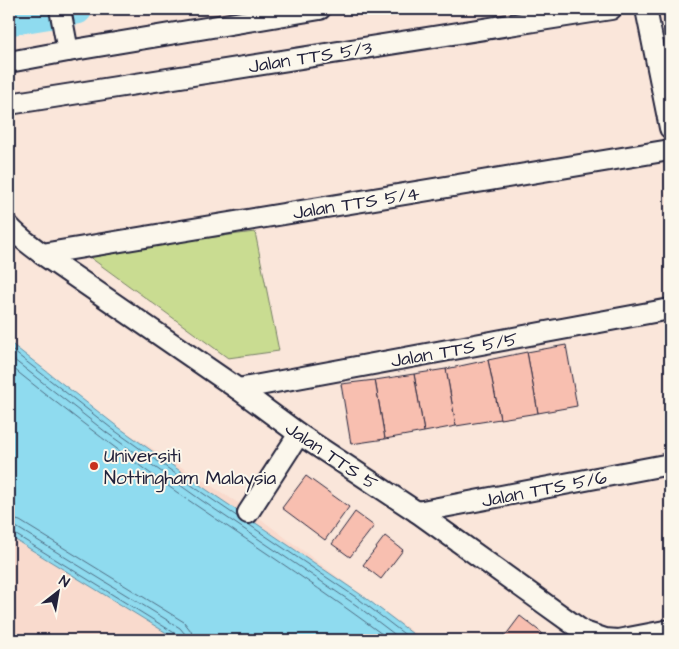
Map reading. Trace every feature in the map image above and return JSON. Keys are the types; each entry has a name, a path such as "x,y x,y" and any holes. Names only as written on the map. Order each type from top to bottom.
{"street":[{"path":"9,62 320,9"},
{"name":"Jalan TTS 5/3","path":"9,104 612,9"},
{"path":"646,9 670,128"},
{"path":"61,15 68,51"},
{"name":"Jalan TTS 5/4","path":"42,254 670,150"},
{"name":"Jalan TTS 5","path":"9,226 42,254 238,389 299,434 417,512 584,632 605,639 618,640 670,630"},
{"name":"Jalan TTS 5/5","path":"238,389 670,309"},
{"path":"248,514 299,434"},
{"name":"Jalan TTS 5/6","path":"417,512 670,464"}],"shaded area":[{"name":"Universiti Nottingham Malaysia","path":"9,342 114,424 246,508 424,640 9,640"}],"green space":[{"path":"255,232 279,351 228,358 84,253"}],"water":[{"name":"Universiti Nottingham Malaysia","path":"9,342 114,424 363,596 421,640 178,640 9,536"}],"building":[{"path":"566,345 577,406 538,413 527,352"},
{"path":"527,352 538,413 500,419 488,360"},
{"path":"488,360 500,419 456,426 446,369"},
{"path":"446,369 456,426 424,432 414,374"},
{"path":"414,374 424,432 385,439 375,380"},
{"path":"375,380 385,439 351,444 341,384"},
{"path":"306,476 349,507 325,540 282,508"},
{"path":"355,512 374,526 350,557 332,544"},
{"path":"385,536 403,550 381,579 363,565"},
{"path":"520,616 542,633 537,640 502,640"}],"waterway":[{"path":"9,20 77,9"}],"place":[{"name":"Universiti Nottingham Malaysia","path":"94,466"}]}
